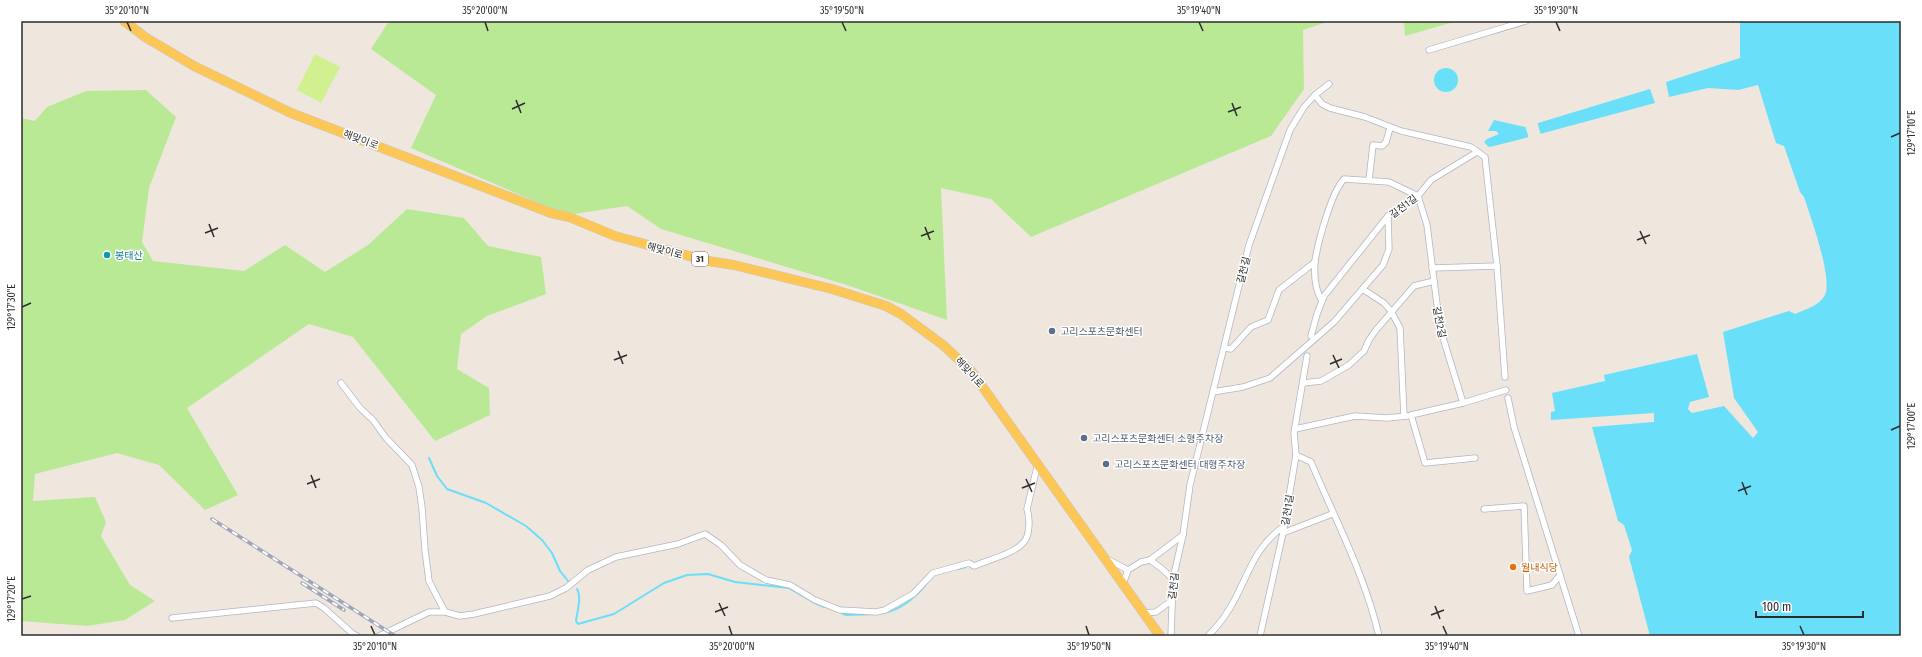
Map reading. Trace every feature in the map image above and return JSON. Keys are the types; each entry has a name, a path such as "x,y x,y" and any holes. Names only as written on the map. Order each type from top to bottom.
{"main road":[{"name":"해맞이로","path":"124,21 145,37 194,66 291,113 551,213 569,217 597,230 622,238 708,261 734,265 832,289 886,306 901,314 943,345 972,372 1160,636"}],"street":[{"path":"1429,50 1526,21"},
{"name":"길천길","path":"1171,636 1171,601 1173,579 1183,535 1190,486 1249,245 1290,130 1304,106 1329,84"},
{"path":"1315,95 1322,104 1330,108 1365,117 1390,128 1471,147 1485,157 1497,266 1505,377"},
{"path":"1369,180 1373,145 1382,146 1386,142 1390,128"},
{"name":"길천1길","path":"1311,336 1322,301 1388,216 1418,196 1431,180 1477,152"},
{"path":"1322,301 1317,292 1315,262 1325,222 1339,185 1344,179 1389,182 1418,196"},
{"name":"길천2길","path":"1418,196 1427,225 1440,328 1463,403"},
{"path":"1213,392 1243,387 1270,378 1309,346 1334,322 1364,290 1383,265 1389,249 1388,216"},
{"path":"1224,348 1231,349 1251,327 1268,320 1279,290 1315,262"},
{"path":"1432,268 1497,266"},
{"path":"1304,383 1321,381 1349,365 1364,351 1368,340 1391,311 1414,286 1434,281"},
{"path":"1364,290 1384,303 1391,311 1400,328 1404,416"},
{"name":"길천1길","path":"1260,636 1283,533 1296,455 1295,429 1304,383 1307,356"},
{"path":"341,383 360,408 373,420 386,438 412,465 419,487 429,581 445,612"},
{"path":"1295,429 1355,416 1387,418 1411,415 1463,403 1506,390"},
{"path":"1508,398 1514,427 1579,636"},
{"path":"1411,415 1425,464 1475,458"},
{"path":"1296,455 1310,462 1356,566 1373,611 1379,636"},
{"path":"379,636 429,612 445,612 460,616 550,596 571,585 588,570 616,557 678,544 705,534 721,545 740,565 766,580 790,584 815,600 840,610 876,612 899,603 913,594 933,573 969,563 974,566 1008,553 1024,542 1027,534 1029,515 1027,509 1038,463"},
{"path":"1484,509 1524,506 1527,591 1552,585 1560,575"},
{"path":"1283,533 1332,514"},
{"path":"1208,636 1221,623 1256,555 1270,536 1284,526"},
{"path":"1123,584 1128,570 1141,562 1150,560 1183,535"},
{"path":"1102,556 1128,570"},
{"path":"1150,560 1173,579"},
{"path":"1143,613 1156,612 1171,601"},
{"path":"172,618 316,603 357,636"}],"green space":[{"path":"389,21 1330,21 1303,30 1304,89 1271,136 1031,237 991,199 941,188 947,320 850,286 661,229 627,206 567,215 411,148 436,95 371,49"},
{"path":"1404,21 1457,21 1405,36"},
{"path":"315,54 340,67 321,103 297,90"},
{"path":"146,90 176,117 149,188 142,242 153,261 244,271 285,245 325,272 368,245 407,209 464,218 488,246 541,257 546,294 487,316 461,334 457,369 489,388 490,415 435,441 353,337 309,324 187,408 238,495 205,510 159,465 117,453 35,474 33,501 95,497 106,522 101,536 130,585 155,601 125,620 87,626 21,621 21,118 35,121 47,107 86,91"}],"water":[{"path":"1740,21 1901,21 1901,636 1650,636 1629,557 1632,550 1624,525 1618,521 1592,427 1654,422 1654,413 1551,420 1551,412 1555,411 1552,393 1605,381 1604,375 1697,354 1709,397 1690,402 1688,409 1692,413 1724,406 1753,438 1758,432 1734,398 1723,332 1789,311 1795,314 1816,305 1825,295 1827,287 1826,275 1820,246 1804,197 1800,192 1784,146 1776,143 1758,85 1738,90 1708,88 1669,97 1666,82 1740,58"},
{"path":"1446,68 1454,72 1458,80 1454,88 1446,92 1438,88 1434,80 1438,72"},
{"path":"1650,89 1655,103 1489,147 1484,142 1487,139 1499,134 1496,131 1488,131 1494,120 1525,127"}],"pier":[{"path":"1537,121 1541,136 1529,139 1525,125"}],"waterway":[{"path":"429,458 437,476 447,489 486,503 526,526 542,540 552,553 560,571 568,581"},
{"path":"958,569 966,567"},
{"path":"577,589 579,600 576,621 578,624 614,614 664,583 687,575 708,574 735,582 789,588 824,607"},
{"path":"883,613 896,609 908,602 927,583"},
{"path":"840,612 846,615 875,614"}],"railway":[{"path":"212,519 395,636"},
{"path":"302,583 344,610"}],"place":[{"name":"봉태산","path":"107,255"},
{"name":"고리스포츠문화센터","path":"1052,331"},
{"name":"고리스포츠문화센터 소형주차장","path":"1084,438"},
{"name":"고리스포츠문화센터 대형주차장","path":"1106,464"},
{"name":"월내식당","path":"1513,567"}]}
